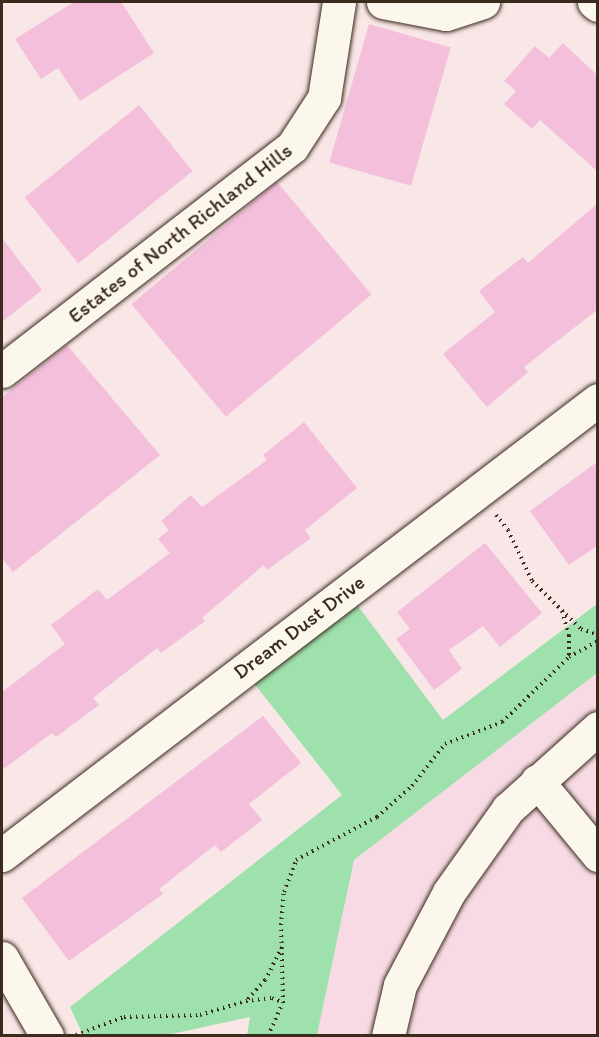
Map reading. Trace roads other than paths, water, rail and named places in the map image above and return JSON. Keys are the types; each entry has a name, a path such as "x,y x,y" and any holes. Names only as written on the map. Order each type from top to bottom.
{"street":[{"name":"Estates of North Richland Hills","path":"2,371 292,147 324,98 339,2"},
{"path":"382,2 446,14 483,2"},
{"path":"594,2 597,5"},
{"name":"Dream Dust Drive","path":"2,855 597,400"},
{"path":"388,1035 400,985 449,892 508,809 537,780 597,728"},
{"path":"537,780 597,855"},
{"path":"2,958 47,1035"}]}
